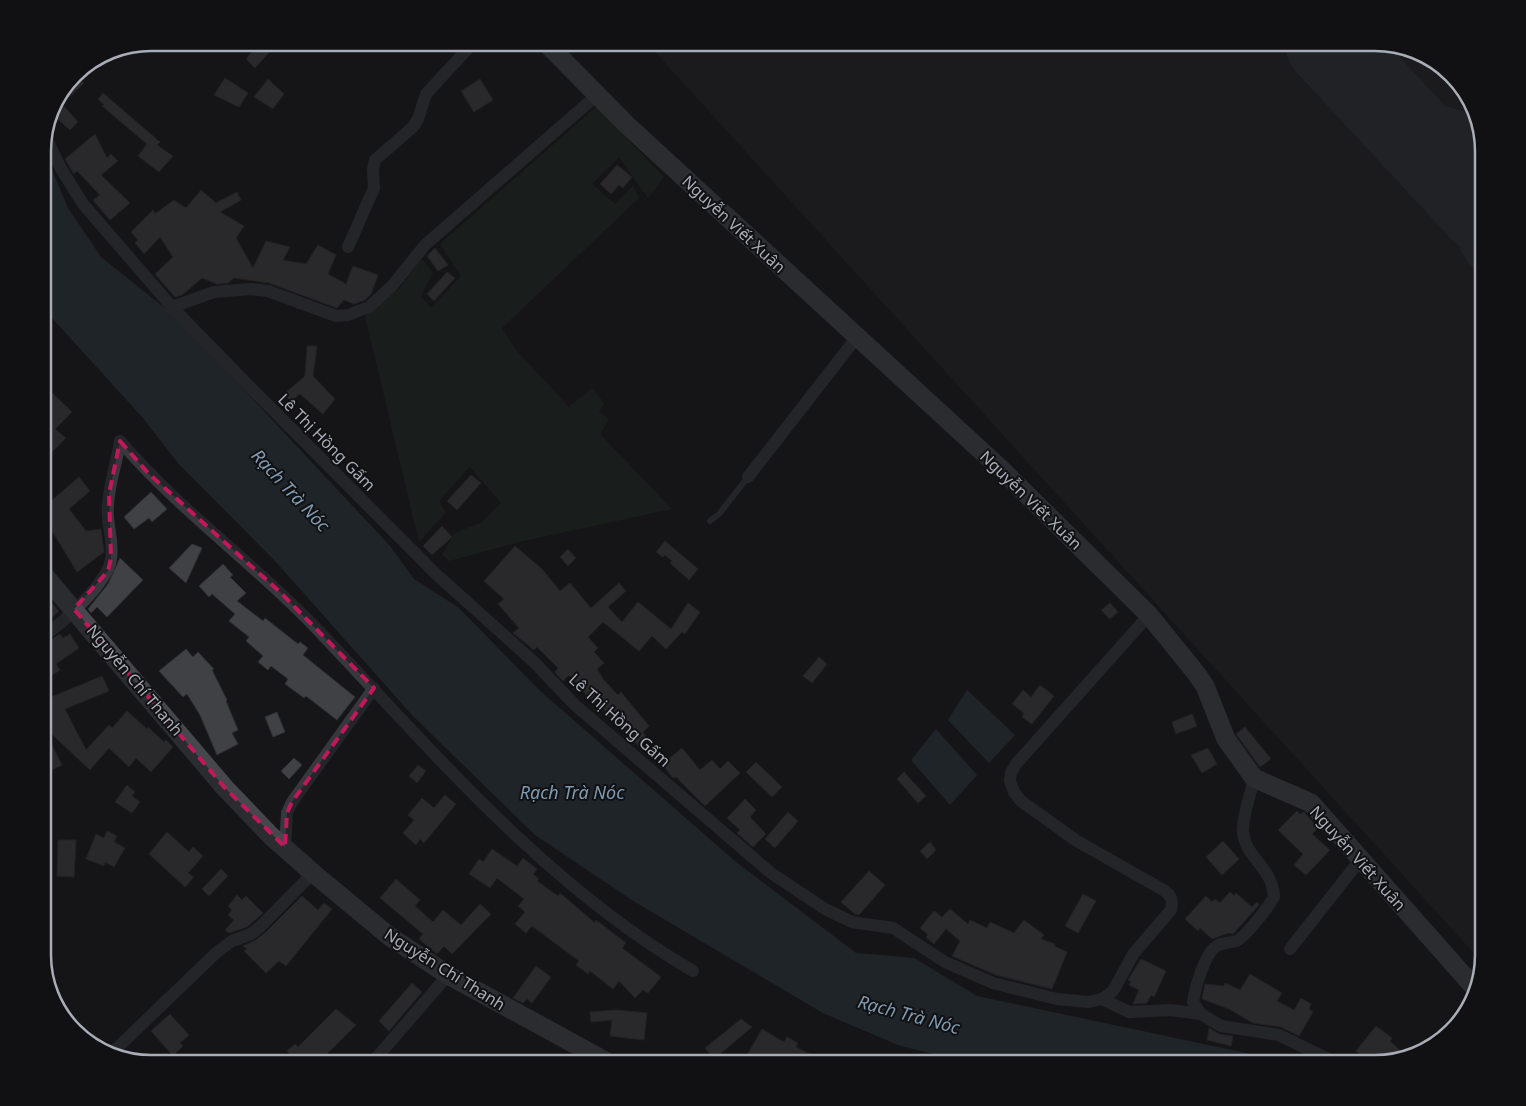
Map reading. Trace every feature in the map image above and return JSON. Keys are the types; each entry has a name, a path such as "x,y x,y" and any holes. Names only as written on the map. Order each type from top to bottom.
{"street":[{"path":"348,246 374,188 373,169 375,160 413,127 418,119 426,94 465,51"},
{"name":"Nguyễn Viết Xuân","path":"555,51 627,125 1001,469 1148,615 1200,680 1226,738 1254,778 1311,803 1470,983"},
{"path":"172,307 214,292 251,288 268,291 336,316 348,315 369,307 392,286 425,246 597,95"},
{"name":"Lê Thị Hồng Gấm","path":"51,148 60,167 83,204 172,307 436,574 534,662 575,705 771,873 825,909 852,922 893,928 945,962 993,983 1057,999 1089,1002 1102,999"},
{"path":"748,477 857,337"},
{"path":"51,629 74,609 108,571 108,494 120,441 148,473 281,593 374,688 450,771 586,898 641,940 693,971"},
{"name":"Nguyễn Chí Thanh","path":"51,583 225,788 313,873 389,936 448,975 593,1055"},
{"path":"1148,615 1016,764 1011,773 1014,792 1021,801 1054,826 1165,891 1171,897 1173,903 1170,910 1134,953 1113,991 1102,999 1129,1012 1170,1010 1201,1014 1221,1026 1247,1028 1279,1035 1318,1055"},
{"path":"278,841 292,802 374,688"},
{"path":"1201,1014 1193,1002 1196,986 1210,953 1224,942 1239,939 1262,914 1274,897 1270,877 1246,845 1243,832 1254,778"},
{"path":"1290,949 1360,860"},
{"path":"117,1048 217,952 232,941 251,934 262,925 313,873"},
{"path":"380,1055 448,975"}],"lane":[{"path":"710,521 719,514 748,477"}],"highlighted area":[{"path":"120,441 148,473 281,593 374,688 292,802 287,813 285,847 225,788 74,609 108,571 111,558 109,494"}],"shaded area":[{"path":"654,51 1381,51 1413,59 1425,65 1445,81 1458,96 1464,107 1471,126 1475,152 1475,954"},
{"path":"596,107 664,177 648,198 619,157 592,184 615,204 633,185 639,198 502,328 516,350 569,407 592,388 604,403 599,412 609,419 600,434 672,509 519,542 449,561 442,554 455,533 482,522 501,503 470,467 439,501 446,512 419,542 365,316 400,288 421,258 433,272 421,296 431,308 461,276 440,244"}],"water":[{"name":"Rạch Trà Nóc","path":"51,167 68,208 101,257 176,317 390,546 414,579 459,608 539,690 736,862 856,953 914,958 977,996 1255,1055 937,1055 898,1045 823,1013 635,902 535,835 412,715 276,562 178,463 143,418 51,317"},
{"path":"967,690 1015,735 989,763 948,720"},
{"path":"936,729 977,775 950,805 911,760"}],"building":[{"path":"253,51 270,51 255,68 246,59"},
{"path":"225,78 248,93 239,107 214,95"},
{"path":"268,79 284,94 273,109 254,97"},
{"path":"480,79 493,100 474,112 461,91"},
{"path":"82,80 84,83 65,101 76,85"},
{"path":"103,93 160,142 157,145 173,156 159,172 138,156 147,144 102,106 104,105 98,99"},
{"path":"63,105 78,122 70,130 57,119"},
{"path":"95,134 107,158 111,154 118,161 101,175 130,203 110,220 93,200 100,195 77,171 74,174 65,159"},
{"path":"617,165 632,177 623,188 619,185 611,194 600,184"},
{"path":"201,190 216,203 237,192 241,200 220,212 244,226 236,238 253,268 266,241 290,247 283,260 306,264 318,245 336,255 328,274 346,284 353,266 378,275 371,294 365,300 354,304 344,300 337,308 269,283 234,278 228,283 217,284 202,278 182,295 175,297 155,274 173,257 160,237 144,254 135,243 138,240 131,232 153,210 155,214 174,200 186,208"},
{"path":"435,248 448,265 438,271 427,256"},
{"path":"447,272 455,278 434,301 427,294"},
{"path":"307,346 317,346 313,376 335,399 323,414 300,394 291,401 284,394 305,376"},
{"path":"51,392 72,412 55,429 66,438 51,453"},
{"path":"471,475 481,483 457,510 447,501"},
{"path":"79,477 90,491 69,509 86,531 101,529 104,552 77,572 51,529 51,501"},
{"path":"151,492 167,509 152,522 149,518 134,529 124,517"},
{"path":"442,526 452,537 432,555 423,546"},
{"path":"665,541 698,569 689,580 670,563 672,561 665,555 663,557 656,552"},
{"path":"192,544 202,548 186,583 169,568"},
{"path":"515,546 542,569 560,591 570,583 591,608 619,583 626,591 608,607 622,622 638,602 671,629 688,603 700,612 685,634 682,632 666,649 652,636 639,651 603,622 588,637 598,648 594,652 604,663 597,669 604,680 618,695 621,692 649,726 643,732 648,739 640,747 614,722 601,706 598,708 569,675 563,681 555,672 558,668 537,647 534,650 513,633 519,628 498,604 504,599 484,581"},
{"path":"568,549 576,558 568,566 560,557"},
{"path":"120,558 143,580 107,617 97,607 91,613 88,609 108,584"},
{"path":"223,564 233,575 230,577 246,593 237,601 263,621 265,618 298,644 300,642 308,648 303,655 355,697 337,720 306,696 304,698 285,684 288,679 271,666 268,670 258,662 263,656 246,641 249,637 229,621 235,614 212,594 209,597 199,586"},
{"path":"51,602 59,611 51,618"},
{"path":"1110,603 1118,612 1110,619 1101,610"},
{"path":"60,634 63,638 70,634 79,648 56,664 60,670 51,676 51,640"},
{"path":"186,649 193,657 198,652 214,669 212,670 227,700 238,730 232,733 238,744 217,755 200,715 187,694 183,697 159,671"},
{"path":"819,657 827,664 812,683 803,676"},
{"path":"102,676 109,691 65,709 86,750 109,725 112,728 127,711 147,729 148,727 164,742 166,740 173,747 151,772 136,758 129,767 109,748 90,770 51,733 51,697"},
{"path":"1040,685 1054,696 1032,724 1022,717 1024,713 1012,704 1023,690 1031,697"},
{"path":"277,712 285,732 273,737 265,717"},
{"path":"1192,714 1197,726 1176,734 1172,722"},
{"path":"1245,727 1271,759 1260,767 1236,734"},
{"path":"51,743 62,765 51,770"},
{"path":"682,748 700,770 712,760 720,769 728,761 740,773 705,806 676,777 673,778 662,764"},
{"path":"1208,748 1217,764 1202,773 1191,755"},
{"path":"294,758 302,765 289,779 281,771"},
{"path":"756,762 782,787 772,797 746,772"},
{"path":"418,765 426,771 417,783 409,776"},
{"path":"904,772 926,796 918,803 897,779"},
{"path":"127,785 135,792 132,796 140,802 132,813 115,802"},
{"path":"445,795 456,804 424,843 420,839 416,845 403,833 414,820 408,815 422,798 434,808"},
{"path":"745,799 756,810 750,817 766,834 753,847 737,833 740,830 727,818"},
{"path":"1297,811 1300,814 1304,812 1318,828 1312,834 1330,850 1306,875 1294,865 1303,854 1278,830"},
{"path":"788,812 798,821 775,848 765,839"},
{"path":"107,831 117,836 114,842 125,848 114,867 105,862 104,866 86,859 96,834 104,838"},
{"path":"167,832 189,852 193,847 203,856 188,873 194,877 185,887 149,854"},
{"path":"58,840 76,840 74,877 57,876"},
{"path":"1223,841 1239,859 1222,875 1206,857"},
{"path":"930,842 936,850 927,859 920,851"},
{"path":"492,849 517,866 523,858 537,869 533,874 539,879 537,881 558,896 560,893 595,923 596,920 626,943 622,948 661,977 648,993 643,990 635,998 619,981 613,989 590,971 588,974 576,965 579,961 532,926 526,933 515,924 525,912 518,906 524,899 497,878 490,888 469,874 479,859 483,862"},
{"path":"221,869 228,876 209,896 202,889"},
{"path":"869,871 885,885 859,915 855,914 841,902"},
{"path":"396,879 420,900 415,906 433,922 443,910 461,925 480,904 491,914 452,954 444,946 437,954 419,939 423,934 380,898"},
{"path":"1230,892 1234,896 1236,893 1252,907 1257,902 1259,905 1233,934 1228,933 1212,939 1200,928 1198,931 1185,919 1206,896 1212,902 1215,899 1220,903"},
{"path":"1083,894 1096,901 1078,933 1065,926"},
{"path":"237,895 242,900 246,896 263,913 247,927 229,933 225,930 234,920 228,915 232,910 228,906"},
{"path":"302,896 318,910 324,903 332,909 286,966 279,961 266,973 244,951 247,949 243,946 256,940 267,931"},
{"path":"950,909 968,924 970,920 987,928 990,922 1014,933 1024,920 1044,935 1041,939 1055,944 1054,946 1067,952 1052,989 996,975 952,956 960,941 946,929 934,944 920,928 934,911 942,917"},
{"path":"1141,959 1166,971 1154,997 1151,995 1147,1003 1133,1004 1139,990 1129,985 1131,982 1128,980"},
{"path":"536,966 551,977 532,1003 527,999 523,1003 513,998"},
{"path":"1250,974 1282,993 1277,1001 1294,1010 1301,998 1311,1004 1309,1009 1313,1012 1299,1036 1281,1027 1253,1023 1229,1009 1202,999 1205,984 1224,986 1225,983 1240,990"},
{"path":"412,983 422,992 389,1031 379,1021"},
{"path":"336,1009 356,1025 326,1055 291,1055 287,1051 295,1044 298,1047"},
{"path":"616,1010 647,1013 644,1040 610,1036 612,1020 591,1022 590,1012"},
{"path":"170,1014 189,1035 180,1043 183,1046 172,1055 151,1031"},
{"path":"741,1019 752,1027 719,1055 711,1055 705,1048"},
{"path":"1376,1026 1392,1038 1390,1041 1401,1051 1381,1055 1361,1055 1356,1051"},
{"path":"1209,1028 1219,1034 1233,1036 1231,1046 1207,1040"},
{"path":"762,1029 784,1042 787,1037 798,1043 796,1047 812,1055 747,1055"}],"taxiway":[{"path":"1358,75 1393,100 1430,120 1472,132"},
{"path":"1442,165 1460,193 1475,237"}],"runway":[{"path":"1335,51 1475,201"}]}
